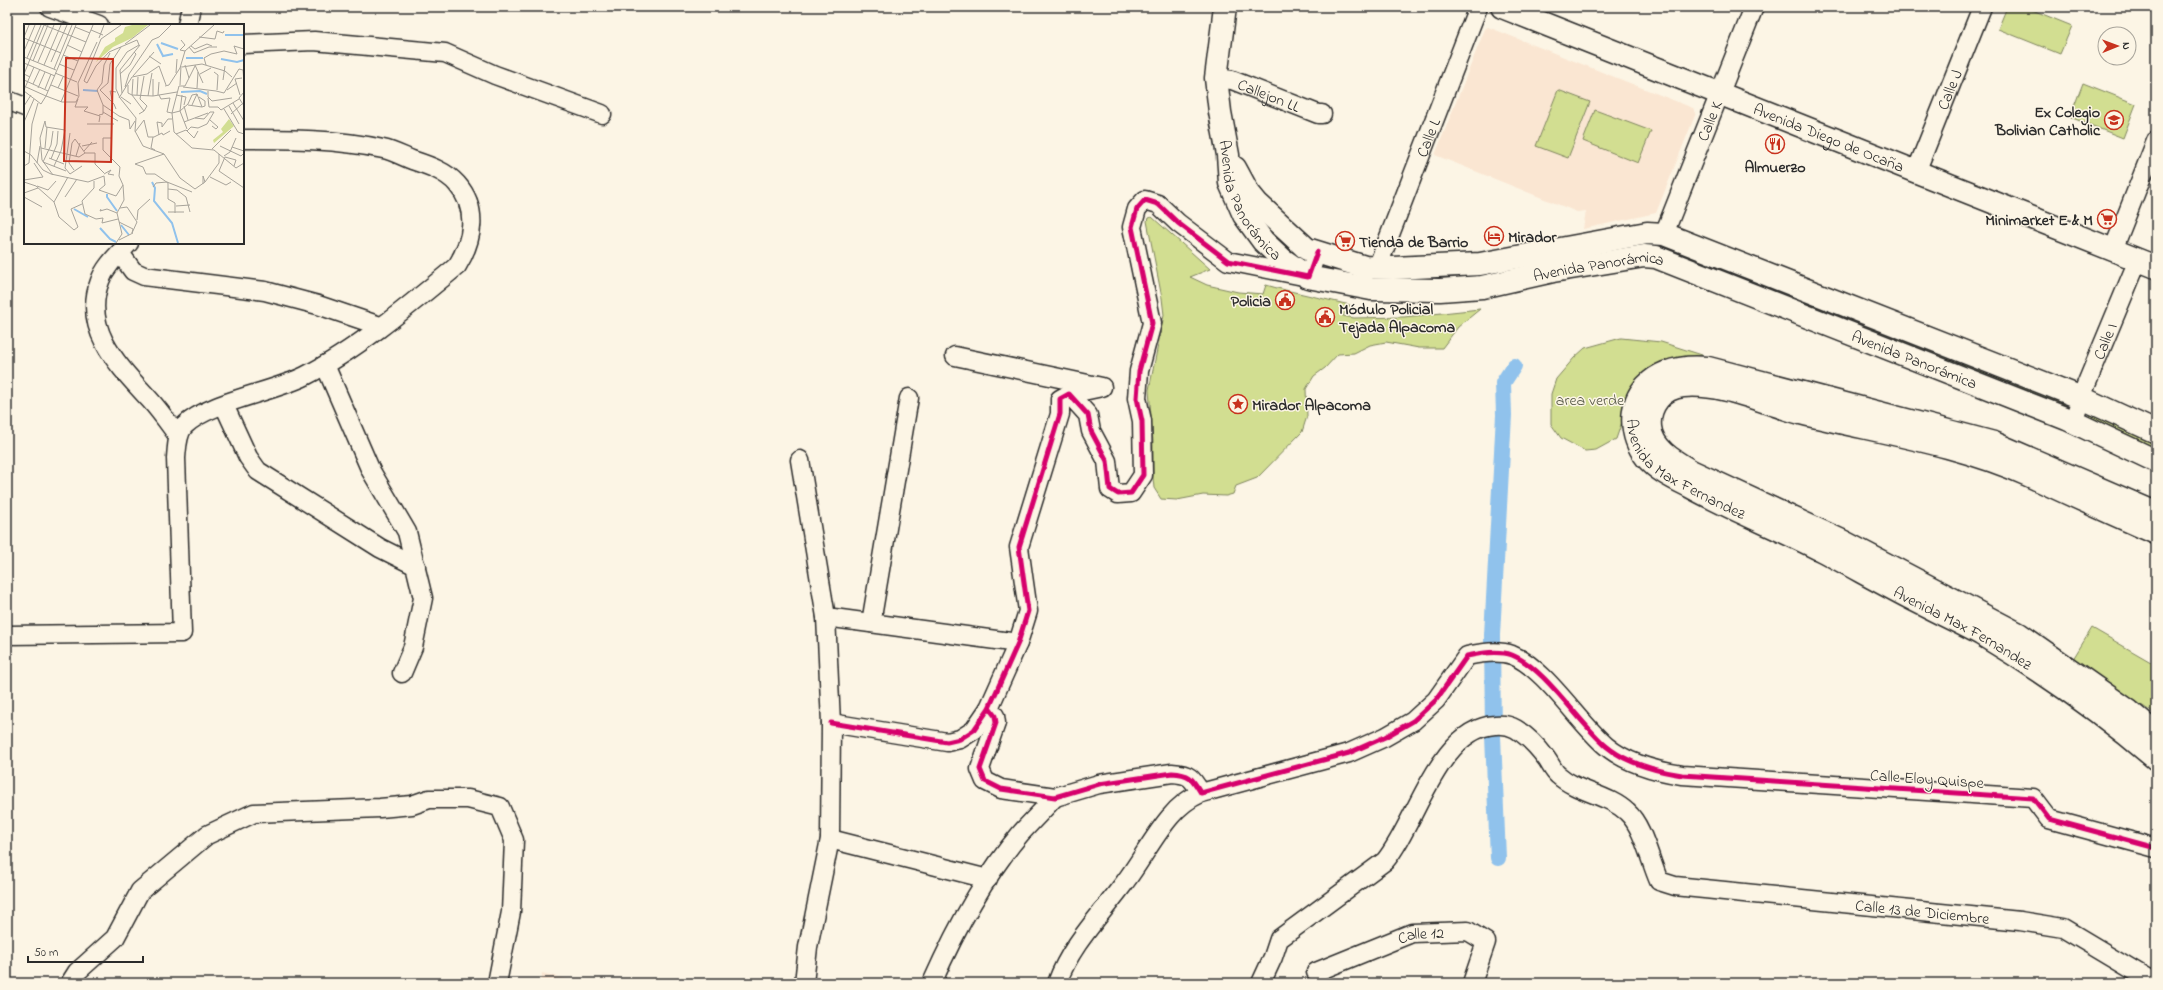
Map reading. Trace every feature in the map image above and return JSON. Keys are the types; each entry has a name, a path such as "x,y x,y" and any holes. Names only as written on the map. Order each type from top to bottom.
{"main road":[{"name":"Avenida Panorámica","path":"1224,7 1216,78 1220,112 1228,155 1230,183 1244,215 1263,241 1282,259 1308,277 1371,289 1432,290 1482,287 1582,266 1644,256 1656,257 2073,422 2156,461"},
{"name":"Avenida Diego de Ocaña","path":"1502,7 2147,263"},
{"name":"Avenida Panorámica","path":"1228,155 1248,192 1257,203 1307,249 1365,267 1376,268 1480,264 1647,233 1664,234 2082,398 2156,432"},
{"path":"1656,257 1664,234"},
{"path":"1371,289 1376,268"},
{"name":"Avenida Max Fernandez","path":"2156,514 1991,452 1944,447 1800,413 1730,392 1704,387 1682,386 1661,396 1655,403 1649,421 1650,432 1662,451 1747,506 1842,541 2019,634 2037,658 2156,760"},
{"name":"Avenida Max Fernandez","path":"1991,452 2014,468 2156,533"},
{"name":"Avenida Max Fernandez","path":"2037,658 2129,711 2156,734"}],"street":[{"path":"50,7 96,24"},
{"path":"187,24 192,7"},
{"name":"Calle L","path":"1376,268 1478,7"},
{"name":"Calle K","path":"1664,234 1754,7"},
{"name":"Calle J","path":"1916,172 1982,7"},
{"path":"244,44 314,41 445,53 495,75 602,114"},
{"name":"Callejon LL","path":"1216,78 1232,80 1318,114 1322,114"},
{"path":"7,100 24,107"},
{"path":"7,635 182,633 176,458 178,436 184,426 204,413 304,377 340,356 457,266 466,251 471,239 470,210 465,196 457,183 432,168 385,149 300,139 244,139"},
{"path":"2113,250 2156,140"},
{"path":"1069,394 1088,415 1091,431 1107,461 1110,490 1118,494 1131,493 1143,475 1142,421 1138,398 1138,371 1152,323 1132,226 1137,209 1145,200 1158,204 1178,223 1228,261 1308,277 1317,252"},
{"path":"178,436 151,401 117,365 96,324 94,299 100,280 110,263 125,248 133,271 144,276 265,291 318,305 380,326"},
{"name":"Calle I","path":"2073,422 2082,398 2147,263"},
{"path":"831,723 947,742 960,739 974,730 989,708 1018,643 1028,611 1019,547 1060,414 1060,399 1069,394 1102,387 956,356"},
{"path":"325,365 371,471 407,532 416,566 423,598 413,647 402,673"},
{"path":"871,623 909,398"},
{"path":"224,405 248,457 258,471 380,548 416,566"},
{"path":"800,460 826,618 831,723 830,839 808,946 804,983"},
{"path":"826,618 1018,643"},
{"name":"Calle Eloy Quispe","path":"1201,793 1349,753 1385,737 1413,721 1436,700 1467,656 1480,653 1499,652 1512,655 1540,674 1606,746 1627,759 1663,772 1682,775 2032,798 2049,819 2156,848"},
{"path":"989,708 995,716 996,722 980,769 985,781 1001,789 1055,797 1100,784 1180,774 1192,778 1201,793 1192,797 1171,816 1125,882 1079,941 1063,967 1057,983"},
{"name":"Calle 13 de Diciembre","path":"1261,983 1273,957 1279,939 1385,861 1395,850 1412,813 1438,768 1454,747 1472,730 1486,725 1504,724 1515,728 1528,738 1546,758 1557,775 1576,788 1618,806 1628,813 1639,829 1659,881 1675,886 2020,921 2063,928 2156,983"},
{"path":"932,983 944,955 988,879 1021,834 1055,797"},
{"path":"70,983 77,972 115,938 140,891 207,835 254,813 380,808 412,805 429,799 468,799 500,807 514,840 512,912 498,978"},
{"path":"830,839 988,879"},
{"name":"Calle 12","path":"1316,972 1412,933 1468,931 1486,942 1472,983"}],"shaded area":[{"path":"1488,27 1693,108 1696,113 1656,213 1583,229 1586,211 1577,212 1435,155 1485,29"},
{"path":"542,973 582,983 541,983"}],"green space":[{"path":"2007,7 2025,7 2072,26 2060,54 1998,29"},
{"path":"2083,83 2136,104 2123,138 2070,117"},
{"path":"1558,90 1590,102 1568,158 1536,146"},
{"path":"1595,110 1651,131 1638,163 1583,141"},
{"path":"1152,217 1210,269 1190,277 1207,285 1238,292 1263,294 1266,285 1350,305 1343,316 1354,318 1404,317 1480,309 1458,327 1442,348 1419,348 1386,342 1370,345 1354,353 1338,354 1325,368 1314,376 1306,389 1307,416 1302,432 1257,478 1236,486 1233,494 1226,496 1203,495 1177,500 1161,499 1154,488 1153,441 1149,390 1164,315 1147,221 1148,218"},
{"path":"1674,249 2066,403 2067,405 2064,407 1674,253"},
{"name":"area verde","path":"1621,338 1661,342 1702,355 1695,367 1625,413 1616,439 1596,450 1585,451 1561,438 1551,424 1551,394 1556,379 1574,358 1585,348"},
{"path":"2093,413 2156,443 2156,448 2091,417 2090,414"},
{"path":"2092,628 2156,665 2156,715 2073,659"}],"waterway":[{"path":"1498,858 1493,736 1492,635 1504,415 1503,383 1514,366"}],"cycle path":[{"path":"831,723 947,742 960,739 974,730 989,708 1018,643 1028,611 1019,547 1060,414 1060,399 1069,394 1088,415 1091,431 1107,461 1110,489 1118,494 1131,493 1143,475 1142,421 1137,398 1139,371 1152,323 1132,227 1137,209 1145,200 1158,204 1178,223 1228,261 1308,277 1317,252"},
{"path":"989,708 995,716 996,723 980,769 985,781 1001,789 1055,797 1099,784 1172,773 1183,774 1193,780 1201,793 1349,753 1385,737 1413,721 1436,700 1467,656 1495,652 1507,653 1537,671 1561,696 1595,736 1606,746 1632,762 1652,769 1682,775 2033,798 2049,819 2156,848"}],"place":[{"name":"Ex Colegio Bolivian Catholic","path":"2114,120"},
{"name":"Almuerzo","path":"1775,144"},
{"name":"Minimarket E & M","path":"2107,219"},
{"name":"Mirador","path":"1494,236"},
{"name":"Tienda de Barrio","path":"1345,241"},
{"name":"Policia","path":"1285,300"},
{"name":"Módulo Policial Tejada Alpacoma","path":"1325,317"},
{"name":"Mirador Alpacoma","path":"1238,404"}]}
